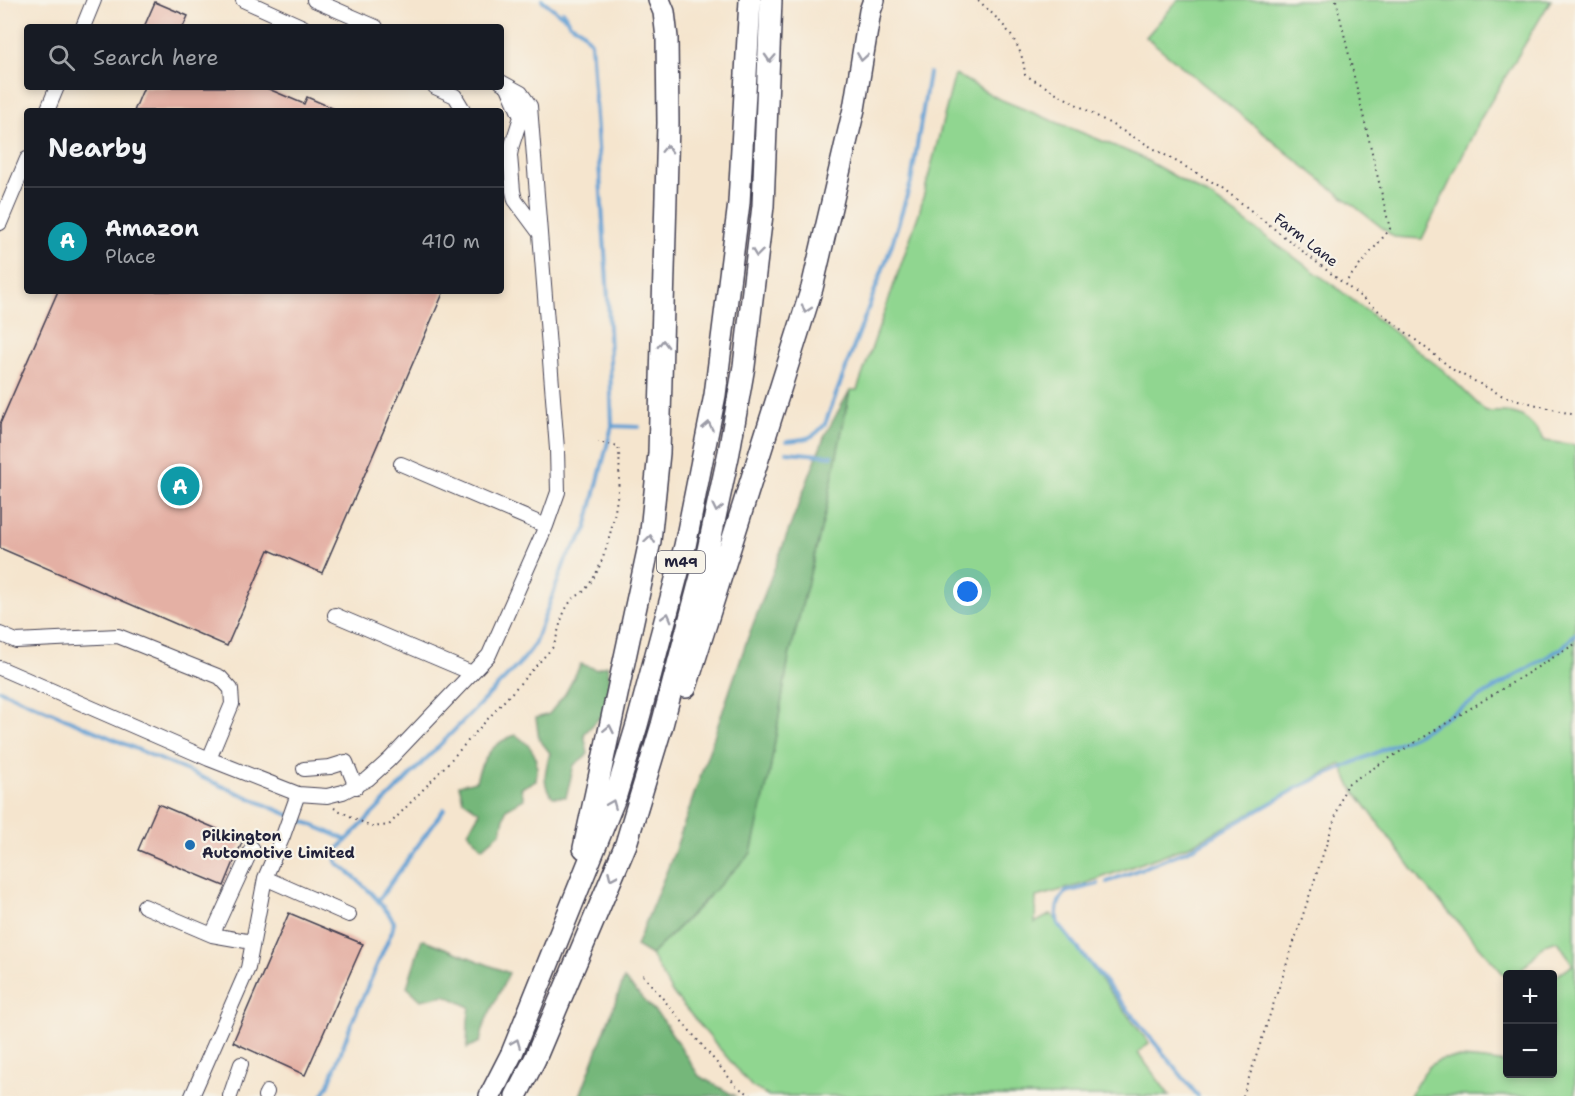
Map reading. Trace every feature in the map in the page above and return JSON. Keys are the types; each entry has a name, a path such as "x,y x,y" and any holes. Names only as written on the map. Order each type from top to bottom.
{"highway":[{"name":"M49","path":"570,910 650,541 657,475 662,392 668,123 667,38 664,12 659,0"},
{"name":"M49","path":"490,1096 512,1053 619,785 685,546 714,395 739,203 750,0"},
{"name":"M49","path":"626,844 662,725 708,550 742,377 763,206 771,0"},
{"name":"M49","path":"516,1096 535,1059 656,779 812,288 854,109 870,11 874,0"}],"street":[{"path":"84,24 94,0"},
{"path":"243,0 296,24"},
{"path":"314,0 369,24"},
{"path":"504,83 519,108 521,117 510,155 515,200 538,231"},
{"path":"0,668 209,759 298,794 327,796 356,787 368,780 489,655 546,526 558,492 558,466 530,106 521,93 504,83"},
{"path":"48,108 56,90"},
{"path":"442,90 455,96 462,108"},
{"path":"0,223 24,166"},
{"path":"401,464 546,526"},
{"path":"335,615 472,673"},
{"path":"0,634 16,641 118,636 220,677 231,689 232,704 209,759"},
{"path":"304,769 330,767 346,762 356,787"},
{"path":"196,1095 248,968 265,878 298,794"},
{"path":"212,935 252,848"},
{"path":"265,878 349,915"},
{"path":"144,906 212,935 252,942"},
{"path":"230,1096 241,1064"}],"path":[{"name":"Farm Lane","path":"978,0 1017,42 1023,58 1025,75 1221,187 1455,371 1503,396 1575,415"},
{"path":"1336,0 1390,230 1345,283"},
{"path":"327,796 331,807 372,827 389,825 446,766 553,647 564,613 570,602 583,591 595,575 606,549 621,463 618,446 598,442"},
{"path":"1243,1096 1346,784 1575,644"},
{"path":"644,975 737,1087 753,1096"}],"green space":[{"path":"1178,0 1551,0 1481,118 1422,239 1394,237 1146,37"},
{"path":"955,74 997,98 1139,156 1211,197 1337,288 1443,370 1486,412 1514,413 1527,419 1545,441 1575,445 1575,1096 1410,1096 1430,1066 1440,1060 1455,1058 1503,1063 1503,1078 1557,1078 1557,975 1573,965 1558,941 1544,945 1522,970 1503,970 1503,973 1422,882 1350,785 1341,764 1191,845 1087,883 1036,897 1035,923 1051,914 1149,1043 1138,1053 1170,1096 769,1096 752,1087 671,991 651,955 708,898 769,776 789,657 826,510 850,390 857,390 919,213"},
{"path":"850,390 826,510 789,657 769,776 751,853 651,955 636,946 674,853 747,640 825,435"},
{"path":"581,664 596,669 607,665 610,679 604,713 584,734 588,754 574,765 566,797 553,797 545,782 550,753 539,739 536,718 549,714 565,694"},
{"path":"516,735 528,744 534,754 537,766 536,781 521,788 524,799 506,809 501,832 482,848 468,832 480,812 463,800 459,785 476,781 481,765 495,746"},
{"path":"422,939 509,973 485,1022 480,1042 467,1048 470,1007 445,995 421,1000 407,987"},
{"path":"624,979 663,1020 699,1076 735,1096 580,1096"}],"building":[{"path":"155,2 188,16 184,24 145,24"},
{"path":"143,90 271,90 304,104 307,97 332,108 135,108"},
{"path":"57,294 443,294 322,573 269,550 227,646 0,548 0,424"},
{"name":"Pilkington Automotive Limited","path":"158,804 243,840 224,886 138,850"},
{"path":"289,913 363,944 305,1075 233,1042"}],"waterway":[{"path":"542,0 564,17"},
{"path":"322,1096 329,1084 394,922 368,889 336,862 339,848 523,660 534,645 566,559 585,532 612,426 608,297 591,42 580,29 569,23 563,11"},
{"path":"787,441 808,438 825,424 891,247 911,182 929,73"},
{"path":"612,426 639,427"},
{"path":"787,452 832,456"},
{"path":"1107,882 1189,850 1299,787 1416,735 1562,648 1575,634"},
{"path":"0,690 347,840"},
{"path":"378,901 444,809"},
{"path":"1098,884 1066,892 1057,907 1058,924 1198,1096"}],"place":[{"name":"Amazon","path":"180,486"},
{"name":"Pilkington Automotive Limited","path":"190,845"}]}
